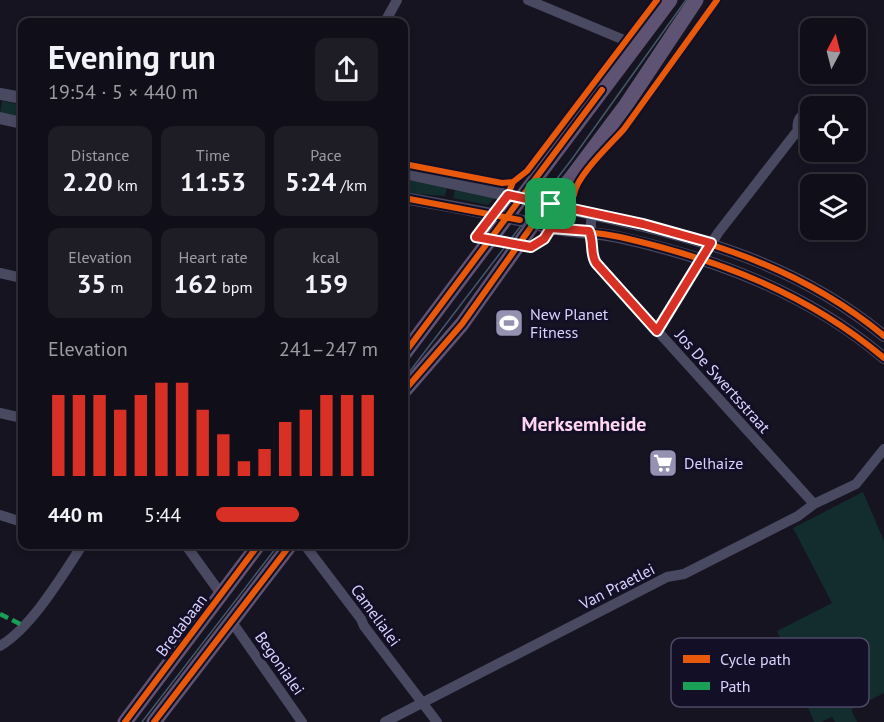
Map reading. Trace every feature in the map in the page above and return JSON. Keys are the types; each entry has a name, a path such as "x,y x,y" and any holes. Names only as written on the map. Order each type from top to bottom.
{"main road":[{"path":"408,349 670,0"},
{"path":"408,386 462,324 534,223 626,105 696,0"},
{"name":"Bredabaan","path":"125,722 255,549"},
{"path":"154,722 287,549"}],"street":[{"path":"387,18 397,0"},
{"path":"528,0 636,45"},
{"path":"0,94 18,97"},
{"path":"0,118 18,122"},
{"path":"657,331 711,243 798,130 800,118"},
{"path":"408,174 643,224 711,243 748,256 792,276 828,297 884,336"},
{"path":"408,199 551,228 589,231 645,243 743,273 797,299 839,323 884,358"},
{"name":"Jos De Swertsstraat","path":"592,214 589,231 596,263 814,504"},
{"path":"0,273 18,277"},
{"path":"0,413 18,417"},
{"name":"Van Praetlei","path":"385,722 667,577 684,574 798,516 814,504 856,484 884,449"},
{"path":"0,515 18,521"},
{"path":"0,646 24,626 79,549"},
{"path":"188,549 221,594"},
{"name":"Camelialei","path":"308,549 437,722"},
{"name":"Begonialei","path":"232,622 302,722"}],"green space":[{"path":"2,101 18,104 18,117 0,113"},
{"path":"408,180 447,188 445,196 408,193"},
{"path":"455,190 495,198 488,205 453,198"},
{"path":"863,492 884,541 884,693 869,701 869,638 780,638 777,631 832,603 793,528"},
{"path":"808,707 857,707 851,710 857,722 835,722 832,717 821,722 814,722"}],"tram line":[{"path":"408,374 572,159 686,0"},
{"path":"142,722 275,549"}],"marked path":[{"path":"0,614 24,626"}],"cycle path":[{"path":"657,0 527,171 513,182 508,194 475,236 530,247 544,239 574,195 576,187 587,170 624,129 717,0"},
{"path":"408,349 602,90"},
{"path":"408,165 502,183 513,182"},
{"path":"521,198 665,231 757,261 801,281 843,306 884,336"},
{"path":"408,199 520,220"},
{"path":"408,386 462,324 534,223 620,237 656,246 760,281 824,315 855,335 884,358"},
{"path":"125,722 255,549"},
{"path":"154,722 287,549"}],"place":[{"name":"New Planet Fitness","path":"509,323"},
{"name":"Delhaize","path":"663,463"}],"district":[{"name":"Merksemheide","path":"584,424"}],"route":[{"path":"508,195 551,204 643,224 711,243 657,331 596,263 589,231 551,228 544,239 531,247 476,237 508,195"}]}
